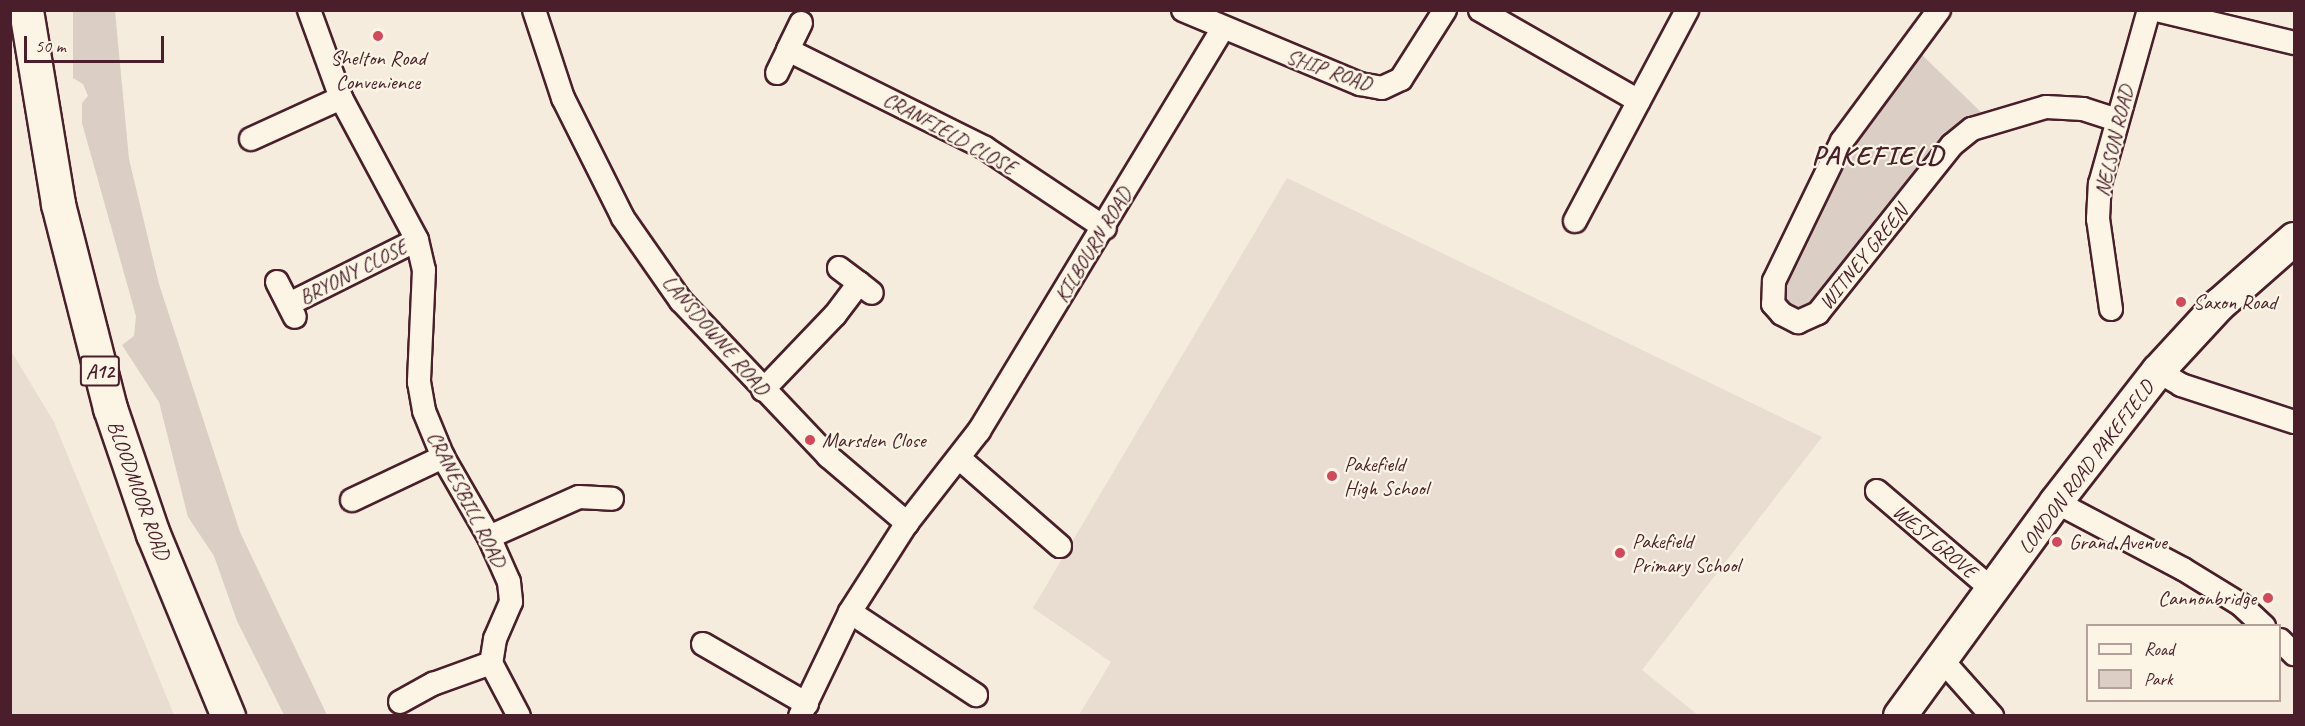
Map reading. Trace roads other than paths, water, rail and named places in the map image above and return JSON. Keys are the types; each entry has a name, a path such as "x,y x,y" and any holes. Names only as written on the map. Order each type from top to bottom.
{"highway":[{"name":"BLOODMOOR ROAD","path":"26,10 58,204 107,398 153,534 228,716"}],"main road":[{"name":"LONDON ROAD PAKEFIELD","path":"1900,716 1943,661 2056,502 2158,371 2219,305 2295,239"}],"street":[{"name":"LANSDOWNE ROAD","path":"534,10 563,98 623,218 681,301 828,456 907,523"},
{"name":"SHIP ROAD","path":"1183,10 1222,30 1360,84 1382,88 1401,79 1445,10"},
{"path":"1480,10 1639,101"},
{"path":"1575,220 1687,10"},
{"name":"WITNEY GREEN","path":"1939,10 1842,141 1774,281 1773,304 1782,314 1798,322 1818,313 1952,145 1972,129 1992,120 2046,107 2083,109 2116,120"},
{"name":"NELSON ROAD","path":"2111,309 2098,219 2100,184 2116,120 2149,10"},
{"path":"2157,10 2295,43"},
{"name":"CRANESBILL ROAD","path":"315,12 341,98 417,240 424,270 419,382 424,411 443,457 489,537 509,582 511,602 495,639 491,663"},
{"path":"777,73 801,23"},
{"name":"KILBOURN ROAD","path":"804,710 850,612 907,523 959,458 1105,228 1222,30"},
{"name":"CRANFIELD CLOSE","path":"788,50 985,148 1105,228"},
{"path":"251,139 341,98"},
{"name":"BRYONY CLOSE","path":"277,282 292,311 417,240"},
{"path":"763,390 835,315 866,288 839,268"},
{"path":"2158,371 2181,385 2295,422"},
{"path":"352,500 443,457"},
{"path":"959,458 1060,546"},
{"name":"WEST GROVE","path":"1877,491 1994,591"},
{"path":"489,537 579,497 612,499"},
{"path":"2056,502 2183,569 2241,604 2262,624"},
{"path":"850,612 976,694"},
{"path":"2281,641 2295,654"},
{"path":"703,644 804,710"},
{"path":"1943,661 1992,716"},
{"path":"400,702 433,684 491,663 519,716"}],"place":[{"name":"Shelton Road Convenience","path":"378,36"},
{"name":"Saxon Road","path":"2181,302"},
{"name":"Marsden Close","path":"810,440"},
{"name":"Pakefield High School","path":"1332,476"},
{"name":"Grand Avenue","path":"2057,542"},
{"name":"Pakefield Primary School","path":"1620,553"},
{"name":"Cannonbridge","path":"2268,598"}],"district":[{"name":"PAKEFIELD","path":"1878,156"}]}
